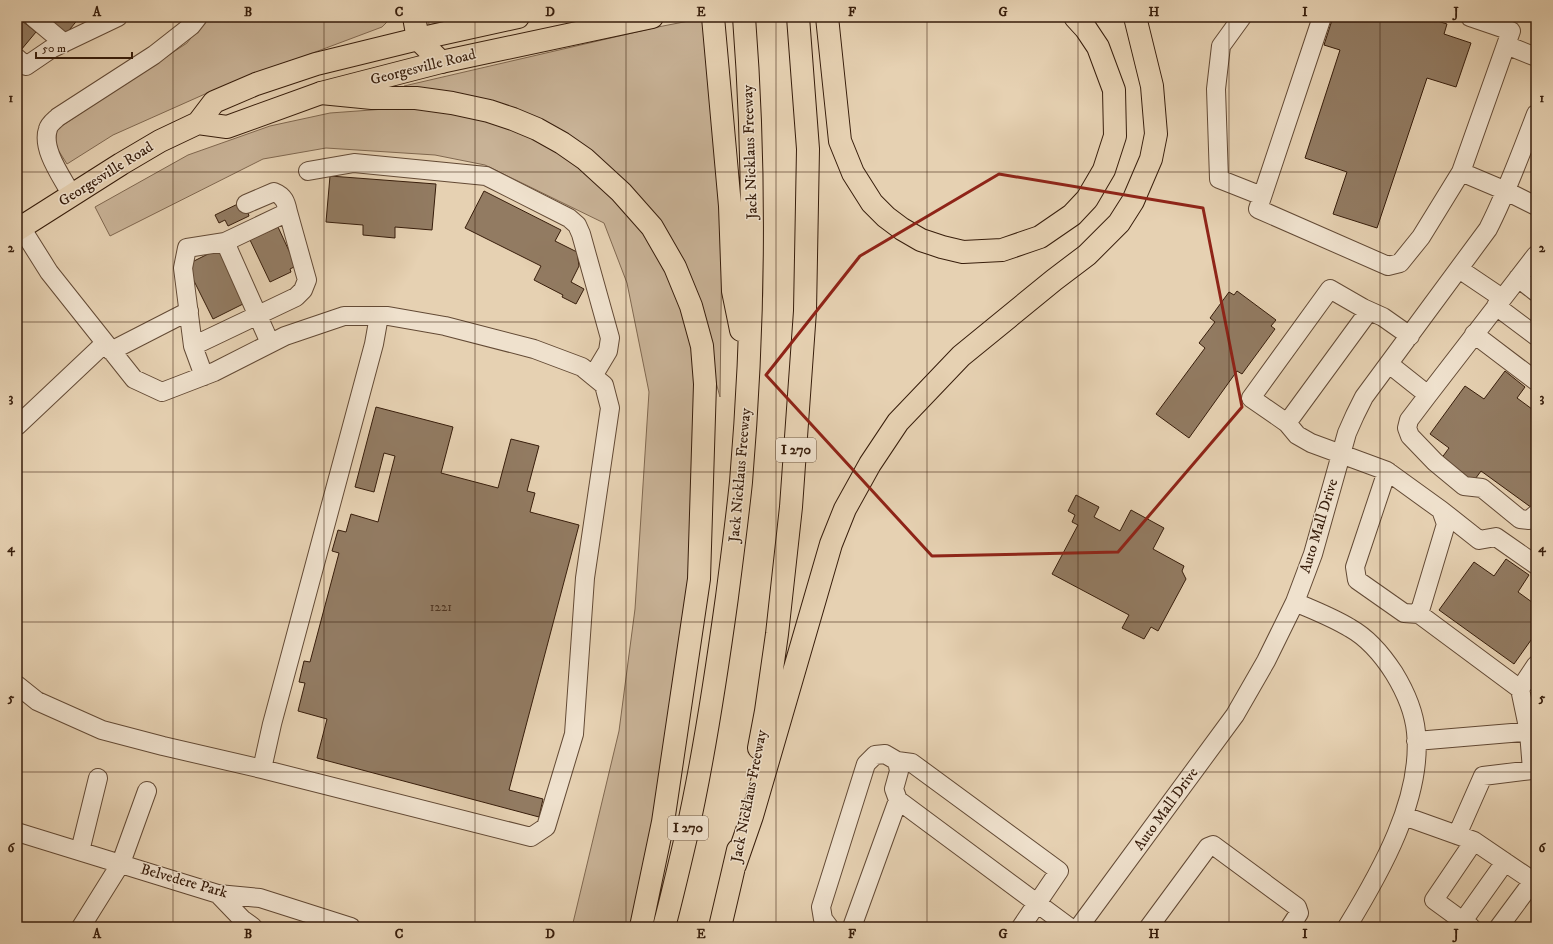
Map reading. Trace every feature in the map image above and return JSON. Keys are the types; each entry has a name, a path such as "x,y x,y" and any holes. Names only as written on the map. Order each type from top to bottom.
{"main road":[{"path":"414,17 418,39 440,62"},
{"name":"Georgesville Road","path":"19,226 160,141 198,123 214,102 256,84 316,64 418,39 518,17"},
{"name":"Georgesville Road","path":"198,123 227,127 321,93 440,62 652,17"},
{"path":"713,17 730,206 733,291 749,366"},
{"name":"Jack Nicklaus Freeway","path":"664,927 686,836 707,728 722,635 741,482 749,366 752,243 751,146 744,17"},
{"name":"Jack Nicklaus Freeway","path":"720,927 736,865 766,711 778,627 795,462 805,311 808,150 798,17"},
{"path":"827,17 840,141 853,173 872,203 886,217 902,229 921,240 963,252 1002,250 1040,237 1072,215 1087,199 1104,170 1115,136 1114,90 1098,46 1075,17"},
{"path":"736,865 752,816 832,544 845,509 870,464 898,422 942,376 967,351 1087,255 1119,223 1133,201 1151,159 1156,134 1152,86 1135,17"},
{"path":"321,93 372,98 416,98 452,103 489,111 513,119 562,143 585,159 621,192 652,227 675,267 690,306 702,346 705,384 699,579 663,822 641,927"}],"street":[{"path":"33,17 64,43"},
{"path":"17,58 26,66 97,21 118,17"},
{"path":"71,194 49,154 46,142 48,127 58,117 154,55 191,26 198,17"},
{"path":"1242,17 1221,46 1216,89 1219,180 1262,196"},
{"path":"1322,17 1258,209 1388,266 1400,263 1421,237 1461,172 1511,31"},
{"path":"1470,17 1511,31 1536,57"},
{"name":"Auto Mall Drive","path":"1079,927 1235,715 1266,661 1294,602 1313,554 1347,433 1355,415 1364,398 1488,229 1506,191 1536,114"},
{"path":"308,171 354,163 486,176 570,218 577,225 581,234 610,338 608,351 593,376"},
{"path":"1461,172 1506,191 1536,206"},
{"path":"193,346 296,297 303,290 306,280 285,201 280,195 274,192 246,204"},
{"path":"204,376 193,346 183,268 187,248 225,242 288,212"},
{"path":"17,685 37,701 102,730 531,837 546,827 574,734 585,578 610,408 604,385 582,367 534,349 445,326 379,316 344,316 285,336 204,376 162,392 134,379 49,272 19,226"},
{"path":"225,242 270,343"},
{"path":"1536,255 1428,394 1409,420 1407,428 1410,436 1435,462 1464,486 1482,488 1520,519 1529,520 1536,514"},
{"path":"1459,269 1499,302 1536,336"},
{"path":"1518,278 1536,292"},
{"path":"1410,336 1384,317 1369,311 1330,289 1251,398 1287,423 1297,435 1311,443 1387,471 1441,510 1479,540 1496,537 1536,565"},
{"path":"17,426 108,347 189,311"},
{"path":"1287,423 1369,311"},
{"path":"262,769 273,718 374,344 379,316"},
{"path":"1474,334 1536,380"},
{"path":"1389,364 1428,394"},
{"path":"1387,471 1355,567 1358,580 1404,613 1418,614 1520,689 1532,731 1534,770 1482,776 1457,835"},
{"path":"1418,614 1446,524 1441,510"},
{"path":"1294,602 1350,628 1368,642 1385,659 1398,679 1408,699 1414,718 1416,764 1413,784 1404,816 1362,903 1347,927"},
{"path":"1520,689 1536,665"},
{"path":"1416,741 1532,731"},
{"path":"829,927 823,919 822,907 866,764 875,755 885,754 897,761 912,763 1059,871 1021,927"},
{"path":"897,761 899,771 894,789 898,800 1069,927"},
{"path":"80,850 98,778"},
{"path":"81,927 121,863 147,791"},
{"path":"852,927 898,800"},
{"path":"1404,816 1474,840 1505,862 1534,879 1499,927"},
{"name":"Belvedere Park","path":"17,832 80,850 218,894 260,898 351,927"},
{"path":"1474,840 1434,900 1467,924 1505,862"},
{"path":"1149,927 1208,846 1213,845 1297,907 1299,913 1290,927"},
{"path":"218,894 242,919 253,927"}],"highlighted area":[{"path":"999,174 1203,208 1242,407 1118,552 932,556 766,375 860,256"}],"shaded area":[{"path":"207,17 392,17 382,27 214,90 113,135 67,164 55,145 57,129 187,43"},
{"path":"428,17 463,17 429,25"},
{"path":"704,18 722,236 720,397 688,280 573,142 405,91 404,86 658,27"},
{"path":"385,109 421,109 461,114 505,125 537,138 574,161 650,235 690,326 698,374 693,545 678,678 634,927 572,927 619,731 635,609 649,392 627,283 604,223 485,165 435,155 326,148 263,159 110,236 95,207 188,155 270,126 330,113"}],"building":[{"path":"17,17 36,32 21,50 17,47"},
{"path":"42,17 80,17 65,35"},
{"path":"1333,17 1425,17 1447,24 1444,34 1471,43 1456,87 1427,78 1377,228 1333,214 1347,172 1305,158 1340,50 1324,45"},
{"path":"330,176 436,184 432,230 395,227 395,238 363,235 363,225 326,222"},
{"path":"484,191 561,230 555,241 577,252 579,266 571,282 584,289 576,304 562,297 563,295 534,280 541,266 465,228"},
{"path":"244,201 249,216 228,226 225,220 219,223 215,215"},
{"path":"278,227 296,266 290,269 291,272 270,282 250,240"},
{"path":"218,249 245,303 213,319 186,265"},
{"path":"1237,291 1276,320 1271,326 1275,329 1242,374 1237,371 1189,438 1156,414 1205,348 1199,343 1215,322 1210,318 1229,292 1234,295"},
{"path":"1505,371 1525,387 1517,398 1536,412 1536,502 1532,508 1481,471 1470,486 1438,463 1449,448 1430,434 1465,386 1484,399"},
{"path":"376,407 453,427 441,473 498,488 511,439 539,446 527,491 535,493 530,512 579,525 509,790 543,799 539,817 317,758 327,719 298,711 305,683 299,682 304,661 310,662 339,553 332,551 338,530 346,532 351,514 378,522 395,456 384,453 374,492 355,487"},
{"path":"1076,495 1099,507 1094,517 1120,531 1131,510 1164,528 1153,549 1184,566 1182,571 1186,579 1158,631 1151,627 1144,639 1122,628 1129,615 1052,574 1078,525 1072,522 1075,515 1068,511"},
{"path":"1506,559 1529,575 1518,592 1536,605 1536,633 1514,664 1439,610 1474,562 1494,576"}]}
